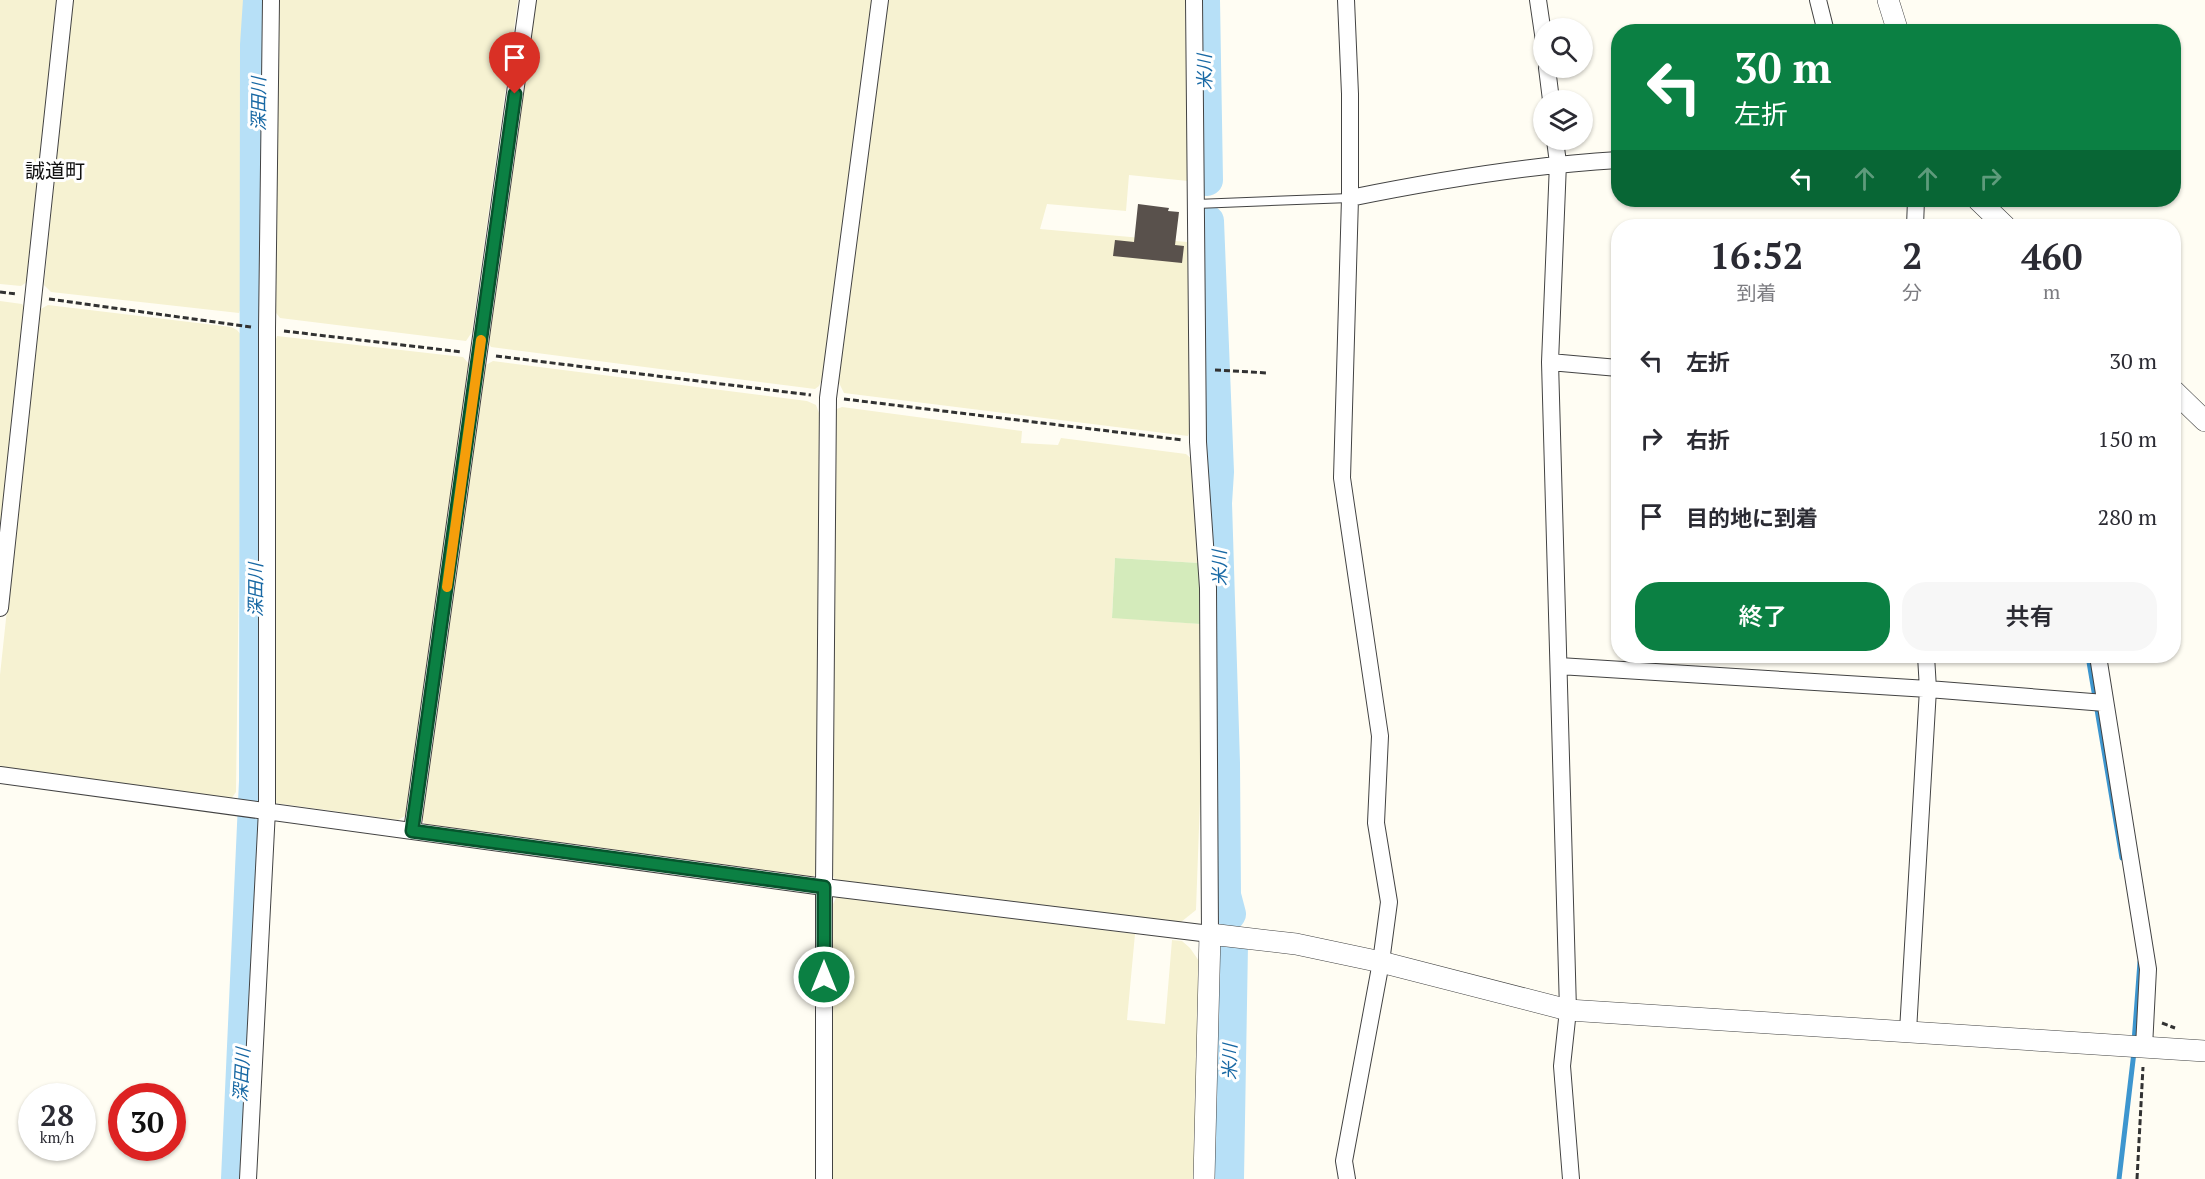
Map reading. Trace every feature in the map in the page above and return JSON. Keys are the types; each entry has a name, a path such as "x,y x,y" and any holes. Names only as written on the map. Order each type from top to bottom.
{"street":[{"path":"0,608 65,0"},
{"path":"248,1179 267,810 267,329 271,0"},
{"path":"412,831 528,0"},
{"path":"824,1179 828,398 880,0"},
{"path":"1194,0 1198,442 1208,588 1210,934 1204,1179"},
{"path":"1346,0 1350,94 1350,198 1342,478 1380,736 1376,823 1389,902 1381,962 1344,1161 1347,1179"},
{"path":"1538,0 1541,18"},
{"path":"1818,0 1824,24"},
{"path":"1888,0 1896,24"},
{"path":"1556,150 1558,163 1550,362 1568,1010 1562,1066 1571,1179"},
{"path":"1350,198 1432,182 1558,163 1611,160"},
{"path":"1985,207 1998,219"},
{"path":"1550,362 1611,367"},
{"path":"2181,398 2205,421"},
{"path":"1908,1031 1928,689 1926,663"},
{"path":"2099,663 2148,969 2145,1022 2139,1046"},
{"path":"1559,666 1928,689 2105,704"},
{"path":"0,775 824,887 1296,944 1381,962 1568,1010 2205,1051"}],"lane":[{"path":"1196,204 1350,198"}],"path":[{"path":"0,292 267,329 1198,442"},
{"path":"1218,370 1268,373"},
{"path":"2145,1022 2161,1023 2177,1029"},
{"path":"2137,1179 2139,1046"}],"shaded area":[{"path":"0,0 56,0 30,280 21,286 0,284"},
{"path":"72,0 243,0 242,305 239,313 51,292 44,285"},
{"path":"275,0 518,0 472,332 466,341 280,318 273,309"},
{"path":"533,0 875,0 822,379 815,389 491,347 486,340"},
{"path":"888,0 1185,0 1188,181 1129,175 1126,211 1047,204 1040,229 1187,242 1192,424 1188,436 844,393 836,377"},
{"path":"0,301 22,304 27,313 0,549"},
{"path":"48,305 231,327 242,336 236,792 231,799 0,769 0,675 39,310"},
{"path":"277,336 463,357 469,364 408,814 398,820 275,803 275,342"},
{"path":"493,361 807,401 816,405 819,413 817,873 813,877 425,824 420,816 484,366"},
{"path":"842,407 1022,431 1021,443 1058,445 1061,438 1186,454 1194,461 1199,563 1115,558 1112,617 1200,624 1204,690 1196,910 1176,926 837,882 831,873 834,410"},
{"path":"837,896 1135,934 1127,1020 1165,1024 1172,940 1182,941 1199,961 1196,1179 833,1179 833,904"}],"green space":[{"path":"1115,558 1199,563 1200,624 1112,618"}],"building":[{"path":"1138,204 1169,208 1168,211 1179,212 1175,245 1184,246 1182,263 1113,256 1115,240 1134,242"}],"waterway":[{"name":"深田川","path":"237,1179 255,781 256,45 259,0"},
{"name":"米川","path":"1204,0 1207,180"},
{"name":"米川","path":"1208,221 1218,472 1216,503 1224,763 1225,895 1230,914"},
{"path":"2089,663 2122,858"},
{"name":"米川","path":"1228,1179 1232,945"},
{"path":"2134,1042 2140,962"},
{"path":"2119,1179 2134,1052"}],"slow traffic":[{"path":"447,587 481,340"}],"district":[{"name":"誠道町","path":"55,171"}],"route":[{"path":"515,94 412,831 824,887 824,977"}]}
